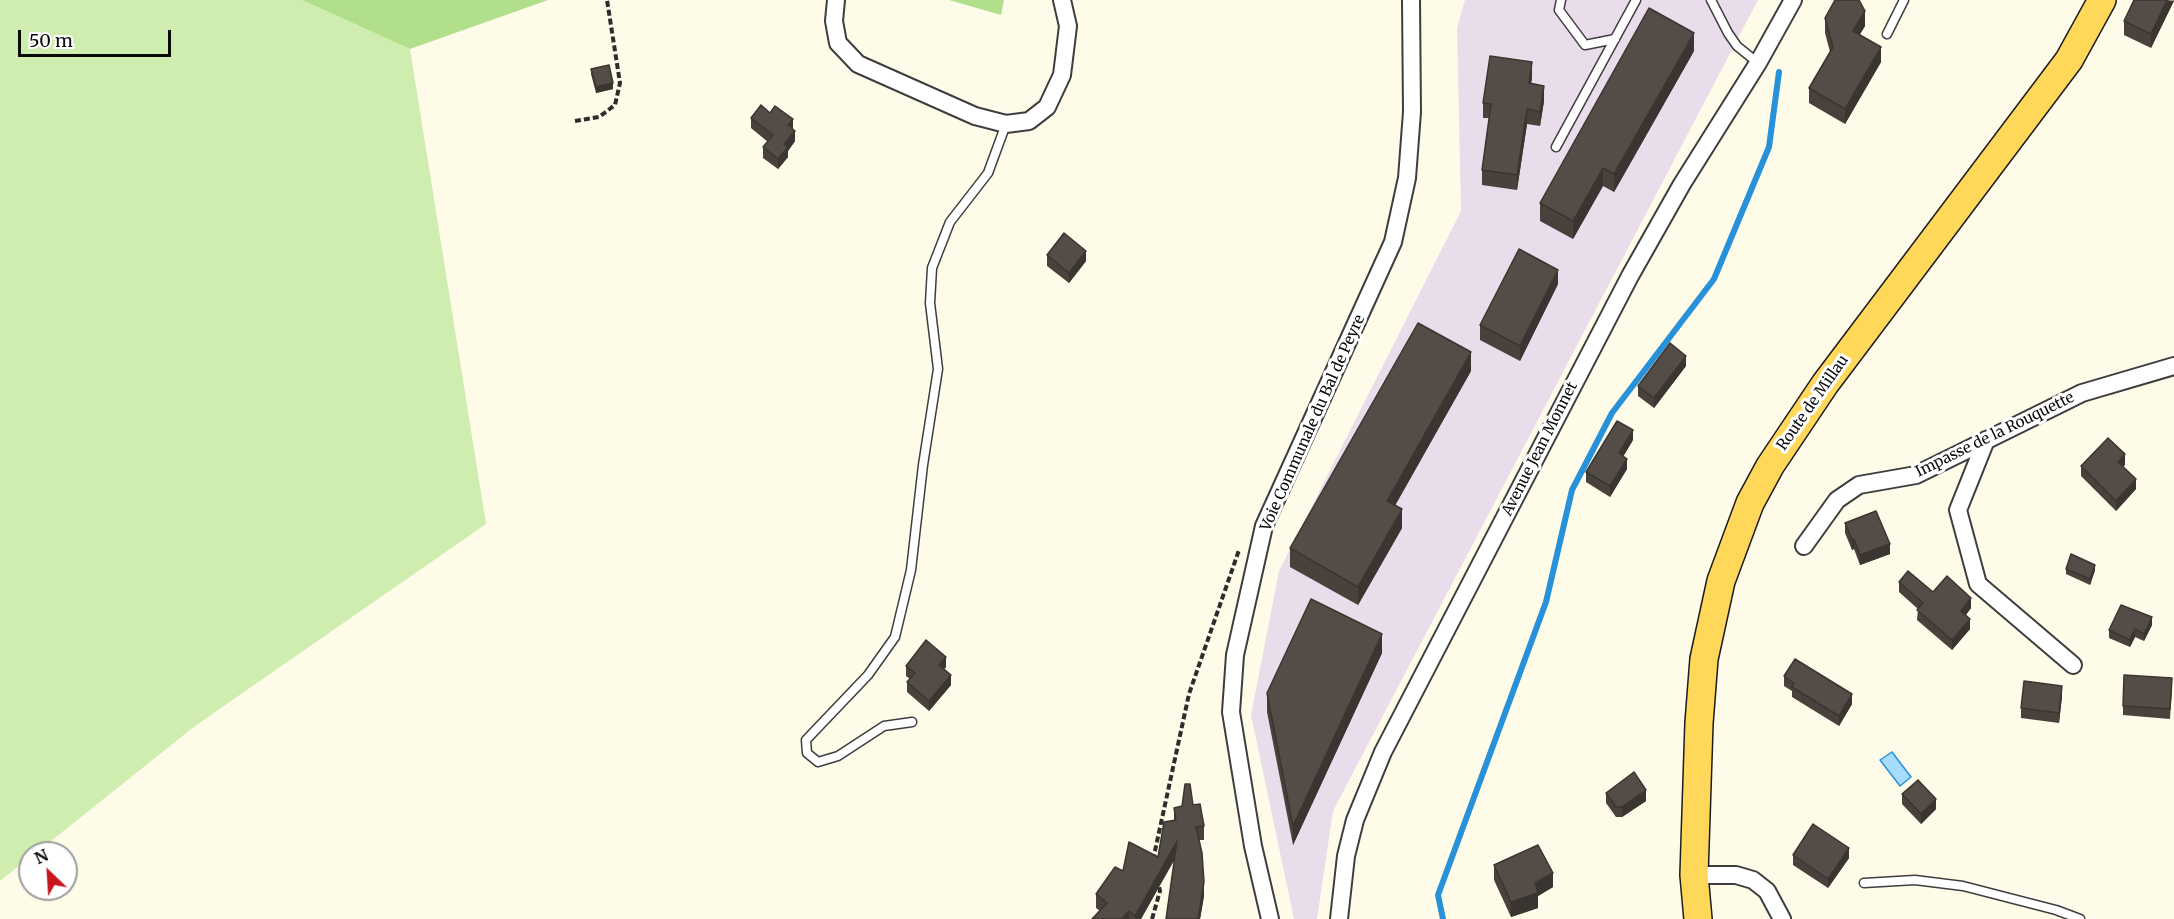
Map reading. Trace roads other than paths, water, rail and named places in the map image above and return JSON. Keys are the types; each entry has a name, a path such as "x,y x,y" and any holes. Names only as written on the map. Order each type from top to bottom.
{"main road":[{"name":"Route de Millau","path":"1698,919 1694,874 1698,732 1704,659 1721,581 1750,503 1770,466 1825,384 2069,60 2102,0"},
{"name":"Route de Millau","path":"1681,919 1694,874"}],"street":[{"path":"836,0 834,21 838,43 858,64 975,116 1006,124 1029,121 1047,107 1062,75 1068,26 1062,0"},
{"name":"Voie Communale du Bal de Peyre","path":"1270,919 1253,846 1231,712 1235,655 1264,526 1393,242 1407,178 1412,112 1411,0"},
{"name":"Avenue Jean Monnet","path":"1339,919 1346,856 1355,820 1383,752 1630,276 1682,184 1758,63 1793,0"},
{"name":"Impasse de la Rouquette","path":"1804,546 1837,500 1859,485 1916,476 2082,393 2174,366"},
{"path":"1986,440 1958,510 1978,584 2073,665"},
{"path":"1694,874 1736,875 1753,880 1767,891 1782,919"}],"lane":[{"path":"1561,0 1559,10 1585,45 1615,39"},
{"path":"1556,147 1636,0"},
{"path":"1711,0 1737,46 1758,63"},
{"path":"1887,34 1904,0"},
{"path":"912,722 884,726 838,756 818,762 807,753 806,740 868,675 895,637 911,570 923,465 938,369 930,303 932,268 950,222 988,172 1006,124"},
{"path":"1864,883 1915,880 1963,886 2056,910 2080,919"}],"water":[{"path":"1892,752 1911,777 1900,786 1880,760"}],"waterway":[{"path":"1443,919 1438,895 1546,602 1572,490 1612,413 1714,279 1769,147 1779,72"}]}
